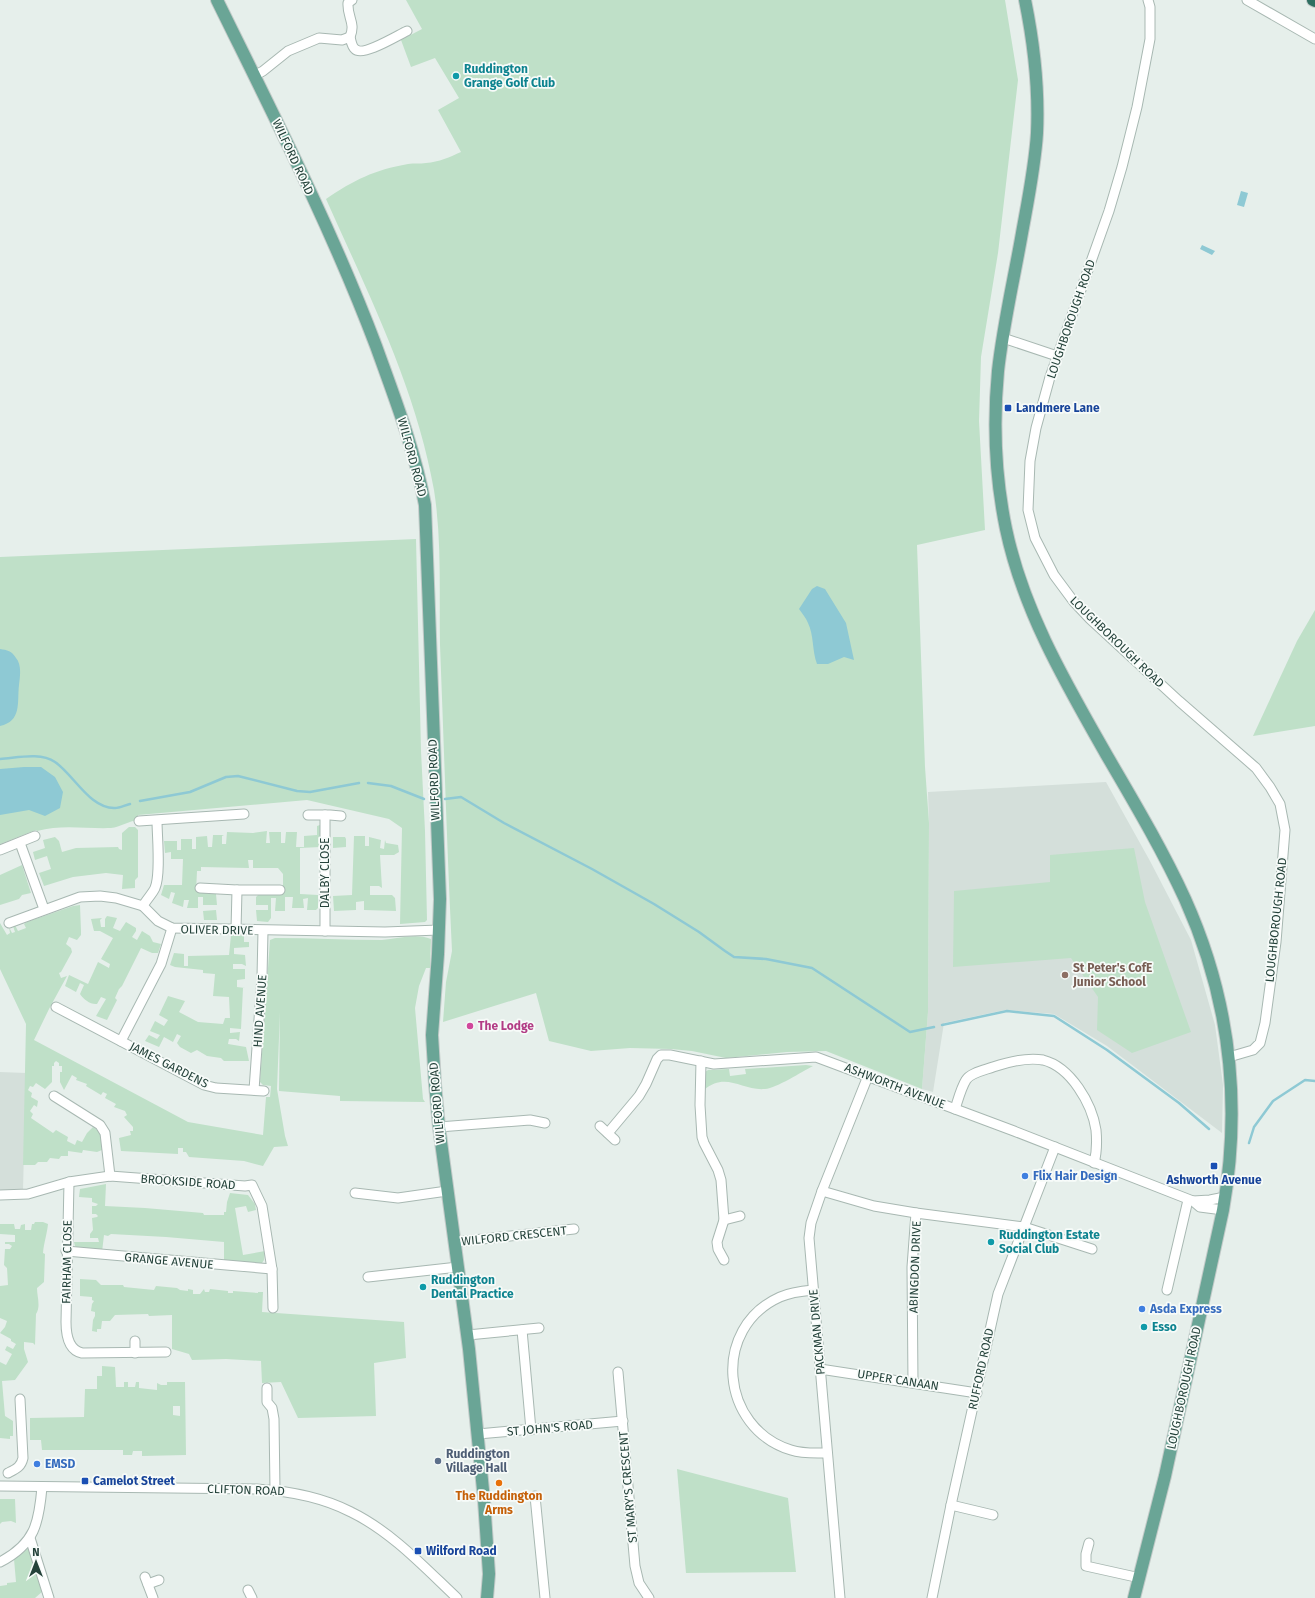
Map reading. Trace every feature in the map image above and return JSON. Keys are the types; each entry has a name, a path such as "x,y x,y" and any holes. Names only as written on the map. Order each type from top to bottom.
{"main road":[{"name":"WILFORD ROAD","path":"217,0 319,212 360,307 398,405 412,447 425,505 440,899 432,1035 438,1127 468,1335 478,1434 489,1574 487,1598"},
{"name":"LOUGHBOROUGH ROAD","path":"1026,0 1036,73 1036,135 1032,176 1003,338 996,399 996,464 1003,513 1016,568 1026,598 1043,637 1065,681 1143,818 1186,901 1203,944 1220,1003 1229,1057 1232,1087 1229,1165 1222,1210 1165,1476 1134,1598"}],"street":[{"path":"352,0 348,3 352,24 350,38 355,49 360,52 367,51 407,31"},
{"name":"LOUGHBOROUGH ROAD","path":"1148,0 1150,7 1150,39 1122,167 1102,232 1057,356 1036,428 1030,461 1028,510 1035,538 1054,575 1074,602 1090,619 1179,701 1256,768 1280,804 1285,830 1276,942 1265,1023 1260,1043 1253,1050 1229,1057"},
{"path":"1247,0 1262,10 1315,39"},
{"path":"254,76 263,71 288,51 319,38 342,40 350,38"},
{"path":"1003,338 1057,356"},
{"path":"139,821 244,814"},
{"path":"308,815 341,816"},
{"name":"DALBY CLOSE","path":"325,815 325,931"},
{"path":"143,906 148,896 155,888 158,877 157,820"},
{"path":"0,850 35,836"},
{"path":"20,843 44,909"},
{"path":"200,888 280,890"},
{"path":"236,930 237,890"},
{"name":"OLIVER DRIVE","path":"8,923 80,897 100,896 116,898 143,906 158,921 172,928 263,931 385,932 439,930"},
{"name":"JAMES GARDENS","path":"121,1041 162,964 172,928"},
{"name":"HIND AVENUE","path":"254,1090 263,971 263,931"},
{"name":"JAMES GARDENS","path":"56,1007 204,1085 216,1088 264,1091"},
{"name":"ASHWORTH AVENUE","path":"608,1133 639,1096 657,1059 661,1055 670,1055 726,1064 816,1057 1191,1200 1200,1207 1222,1210"},
{"path":"955,1109 965,1081 972,1076 1000,1064 1015,1061 1035,1060 1050,1062 1069,1076 1085,1098 1096,1132 1096,1151 1094,1163"},
{"path":"700,1061 702,1137 705,1147 720,1177 724,1220 717,1242 718,1249 724,1260"},
{"name":"PACKMAN DRIVE","path":"840,1598 813,1290 810,1234 811,1223 822,1190 868,1076"},
{"path":"54,1096 100,1125 103,1129 105,1133 110,1176"},
{"path":"438,1127 530,1120 545,1123"},
{"path":"600,1126 615,1140"},
{"name":"RUFFORD ROAD","path":"932,1598 998,1294 1055,1147"},
{"name":"BROOKSIDE ROAD","path":"0,1195 28,1194 69,1182 110,1176 245,1186 252,1185 262,1206 272,1269 273,1308"},
{"name":"FAIRHAM CLOSE","path":"69,1182 66,1251 66,1342 75,1350 82,1353 166,1352"},
{"path":"822,1190 874,1206 916,1213"},
{"path":"356,1193 398,1198 447,1191"},
{"name":"ASHWORTH AVENUE","path":"1191,1200 1210,1200 1224,1197"},
{"path":"1167,1290 1191,1200"},
{"name":"ABINGDON DRIVE","path":"913,1382 912,1267 916,1213 1024,1227 1092,1249"},
{"path":"724,1220 740,1216"},
{"name":"WILFORD CRESCENT","path":"455,1242 574,1229"},
{"name":"GRANGE AVENUE","path":"66,1251 272,1269"},
{"path":"368,1277 458,1268"},
{"path":"813,1290 782,1296 762,1308 753,1316 745,1327 737,1344 733,1361 733,1380 741,1408 748,1420 759,1432 775,1443 790,1450 803,1453 827,1453"},
{"path":"468,1335 539,1328"},
{"path":"522,1330 531,1430"},
{"path":"135,1341 135,1353"},
{"name":"UPPER CANAAN","path":"820,1369 913,1382 977,1393"},
{"name":"ST MARY'S CRESCENT","path":"618,1372 636,1571 639,1583 650,1598"},
{"path":"267,1388 263,1402 272,1408 274,1419 275,1490"},
{"path":"5,1486 4,1471 19,1467 24,1458 20,1399"},
{"name":"ST JOHN'S ROAD","path":"478,1434 623,1422"},
{"name":"CLIFTON ROAD","path":"5,1486 275,1490 290,1492 320,1500 359,1516 403,1549 457,1598"},
{"path":"0,1562 15,1553 30,1538 39,1518 42,1487"},
{"path":"539,1502 544,1598"},
{"path":"951,1505 993,1515"},
{"path":"30,1538 49,1598"},
{"path":"1089,1543 1086,1554 1086,1566 1140,1578"},
{"path":"154,1598 146,1580 158,1580"}],"shaded area":[{"name":"St Peter's CofE Junior School","path":"1106,782 1150,861 1191,940 1215,1025 1223,1085 1222,1133 1107,1046 1054,1014 1005,1010 944,1023 933,1092 922,1089 928,1012 928,792"},
{"path":"0,1072 26,1073 23,1190 0,1190"}],"green space":[{"name":"Ruddington Grange Golf Club","path":"406,0 1005,0 1018,80 998,253 981,357 979,421 985,530 917,545 925,767 929,823 928,1012 922,1089 826,1051 787,1052 726,1058 692,1051 671,1049 630,1048 591,1051 549,1041 536,993 443,1022 446,982 452,951 440,645 440,567 437,509 426,452 403,378 374,305 326,199 355,181 385,169 408,164 435,162 461,152 438,110 459,98 435,58 411,67 401,40 422,29"},
{"path":"416,539 421,751 425,831 427,920 425,922 400,924 402,828 389,819 307,800 138,815 138,820 111,828 65,827 36,830 0,844 0,557"},
{"path":"1315,610 1315,726 1253,736 1297,641"},
{"path":"320,825 320,847 300,848 300,894 318,895 318,908 316,910 307,910 308,898 303,899 304,908 292,908 293,897 285,897 285,911 275,911 276,898 271,898 271,918 268,922 257,921 256,910 268,910 268,905 256,905 256,897 259,894 283,894 283,874 278,868 253,868 253,860 248,860 249,868 201,867 201,871 197,871 196,892 216,894 217,905 203,905 203,897 198,897 198,908 187,908 189,900 184,900 183,907 172,903 175,893 171,892 169,899 161,895 164,885 182,885 183,859 171,859 171,852 165,853 164,841 177,841 177,850 181,850 181,839 192,839 192,849 196,849 196,837 207,836 208,847 212,847 213,835 224,835 222,836 222,844 226,844 227,832 253,833 267,831 266,843 270,843 269,832 281,832 281,843 285,843 286,832 297,832 296,847 304,847 304,836 317,835 317,826"},
{"path":"129,827 135,827 138,830 138,877 135,880 135,888 122,889 123,875 106,873 73,877 44,886 39,873 51,869 47,856 35,860 33,852 45,848 43,840 55,837 59,841 62,852 76,848 118,847 122,850 122,833"},
{"path":"354,836 365,836 365,846 369,846 369,837 381,840 380,848 384,849 385,840 386,843 398,845 399,852 394,855 380,855 382,888 379,886 370,886 370,895 392,895 395,898 396,911 364,910 364,901 356,902 356,910 334,911 333,896 352,895"},
{"path":"333,837 345,837 346,847 333,848"},
{"path":"1134,848 1145,902 1191,1032 1132,1053 1097,1030 1098,997 1071,958 953,967 954,891 1050,882 1050,855"},
{"path":"22,865 31,893 22,895 19,899 0,905 0,875"},
{"path":"80,905 81,935 77,940 69,937 66,944 71,948 72,952 59,973 61,978 67,976 34,1040 188,1122 263,1135 266,1097 270,1097 271,1086 263,1085 260,1082 270,940 275,938 382,940 413,936 431,939 430,968 426,968 419,986 415,1008 423,1099 425,1102 340,1101 340,1096 279,1091 280,1012 277,1089 288,1146 274,1147 263,1166 244,1161 189,1157 186,1152 183,1152 183,1148 178,1148 178,1154 121,1151 119,1138 131,1135 130,1131 133,1131 133,1127 124,1117 127,1115 125,1111 114,1107 116,1104 105,1098 107,1094 103,1092 101,1095 86,1086 87,1084 76,1080 77,1078 72,1075 64,1090 60,1082 60,1072 62,1072 62,1066 59,1066 59,1063 56,1061 54,1066 52,1066 52,1082 45,1089 36,1083 33,1087 30,1086 28,1090 32,1093 31,1097 38,1101 37,1107 34,1105 30,1111 33,1114 31,1118 53,1133 56,1130 68,1137 67,1141 75,1145 77,1140 82,1142 87,1133 93,1127 100,1132 102,1150 97,1152 83,1150 82,1153 68,1151 68,1156 61,1156 59,1159 50,1158 47,1162 38,1162 35,1165 23,1165 26,1024 0,969 0,923 7,935 10,933 9,927 12,933 15,932 13,926 15,925 18,931 26,928 24,924 27,922"},
{"path":"216,910 217,920 204,920 203,911"},
{"path":"107,916 117,918 113,928 120,931 126,922 136,928 136,931 132,937 137,940 142,931 150,936 153,942 161,944 158,953 152,953 141,948 122,986 119,989 115,998 117,1000 107,1020 96,1016 106,999 101,997 97,1004 92,1004 85,1000 80,994 84,985 80,983 76,992 65,986 69,975 88,984 98,962 109,968 110,964 101,959 113,938 100,931 94,931 91,919 102,918 100,920 101,927 105,927 105,919"},
{"path":"244,934 244,942 249,942 249,947 234,948 234,954 245,955 246,966 242,964 233,964 233,969 245,969 245,979 237,980 237,987 245,988 243,988 241,1029 230,1028 230,1033 240,1032 239,1041 236,1039 229,1039 228,1044 246,1047 249,1061 224,1061 221,1058 207,1056 197,1050 191,1053 180,1047 177,1043 181,1036 177,1034 173,1042 164,1037 159,1047 145,1041 149,1035 157,1039 160,1035 150,1031 155,1021 164,1026 168,1020 159,1015 168,996 185,1001 179,1012 198,1022 223,1024 225,1018 230,1018 229,997 213,996 215,974 203,973 203,970 175,967 170,965 174,953 184,954 184,966 188,966 188,956 229,955 231,935"},
{"path":"806,1065 813,1066 770,1088 757,1089 734,1083 720,1082 704,1090 705,1072 708,1070 729,1069 730,1076 746,1074 745,1069"},
{"path":"106,1184 105,1206 203,1213 204,1215 224,1215 230,1193 248,1195 255,1204 256,1210 248,1212 246,1206 235,1208 243,1255 265,1251 264,1260 262,1263 224,1261 224,1242 166,1237 111,1234 108,1236 104,1235 102,1252 77,1248 74,1242 99,1242 98,1238 90,1238 90,1234 93,1230 92,1218 98,1216 96,1214 92,1214 92,1206 96,1206 98,1204 92,1202 92,1198 79,1197 80,1189"},
{"path":"35,1222 43,1222 48,1224 43,1253 45,1254 44,1282 37,1288 39,1305 36,1314 35,1345 33,1343 24,1342 24,1349 28,1362 15,1380 2,1381 5,1416 13,1421 13,1436 10,1436 10,1439 0,1438 0,1362 6,1365 12,1354 5,1350 7,1346 13,1349 16,1344 11,1341 11,1339 0,1333 5,1327 7,1321 0,1318 0,1286 8,1285 7,1268 4,1265 5,1249 10,1249 12,1246 5,1244 5,1242 15,1242 15,1235 0,1234 0,1224 14,1224 15,1229 20,1229 21,1225 25,1224 25,1230 31,1230 32,1224"},
{"path":"80,1279 96,1280 101,1285 123,1285 124,1287 154,1290 156,1286 177,1288 188,1291 188,1289 193,1290 193,1294 200,1294 204,1289 205,1292 209,1292 210,1289 228,1291 228,1293 233,1293 233,1291 263,1292 262,1312 404,1322 406,1358 374,1363 376,1416 298,1418 281,1382 262,1383 261,1361 226,1359 192,1360 189,1354 172,1349 172,1315 115,1315 110,1321 102,1321 101,1329 97,1329 97,1332 92,1331 95,1312 91,1311 94,1301 92,1300 92,1297 80,1296"},
{"path":"102,1366 115,1367 116,1387 124,1387 124,1382 128,1382 128,1387 135,1387 136,1382 139,1382 139,1388 157,1390 157,1383 167,1385 167,1382 185,1382 186,1455 142,1456 142,1451 133,1451 132,1455 123,1455 123,1450 42,1450 41,1440 30,1440 30,1418 84,1417 85,1389 97,1389 97,1376 102,1376","holes":["173,1406 180,1406 180,1416 173,1415"]},
{"path":"677,1469 788,1498 796,1572 686,1573"},
{"path":"0,1499 15,1499 16,1523 11,1521 2,1522 0,1524"},
{"path":"29,1548 43,1591 35,1598 0,1598 0,1586 7,1585 7,1583 16,1582 14,1559"}],"water":[{"path":"1241,191 1248,193 1244,207 1237,205"},
{"path":"1202,245 1215,251 1212,255 1200,249"},
{"path":"817,586 825,589 846,623 854,660 844,657 828,664 817,664 810,628 799,609 812,589"},
{"path":"0,649 7,650 13,654 18,661 20,671 18,705 15,716 7,724 0,726"},
{"path":"41,767 55,777 63,792 60,808 45,816 29,810 0,815 0,769"}],"waterway":[{"path":"0,759 28,756 49,759 62,768 90,797 98,803 106,807 115,808 130,804"},
{"path":"140,801 190,792 226,777 238,776 297,791 310,792 359,783"},
{"path":"368,783 391,786 424,799"},
{"path":"445,799 461,797 504,823 592,869 654,904 699,932 734,957 766,959 812,968 910,1032 934,1027"},
{"path":"942,1025 1007,1011 1054,1016 1107,1050 1179,1103 1209,1129"},
{"path":"1249,1143 1254,1127 1273,1101 1305,1080 1315,1081"}],"place":[{"name":"Ruddington Grange Golf Club","path":"456,76"},
{"name":"Landmere Lane","path":"1008,408"},
{"name":"St Peter's CofE Junior School","path":"1065,975"},
{"name":"The Lodge","path":"470,1026"},
{"name":"Ashworth Avenue","path":"1214,1166"},
{"name":"Flix Hair Design","path":"1025,1176"},
{"name":"Ruddington Estate Social Club","path":"991,1242"},
{"name":"Ruddington Dental Practice","path":"423,1287"},
{"name":"Asda Express","path":"1142,1309"},
{"name":"Esso","path":"1144,1327"},
{"name":"Ruddington Village Hall","path":"438,1461"},
{"name":"EMSD","path":"37,1464"},
{"name":"Camelot Street","path":"85,1481"},
{"name":"The Ruddington Arms","path":"499,1483"},
{"name":"Wilford Road","path":"418,1551"}]}
